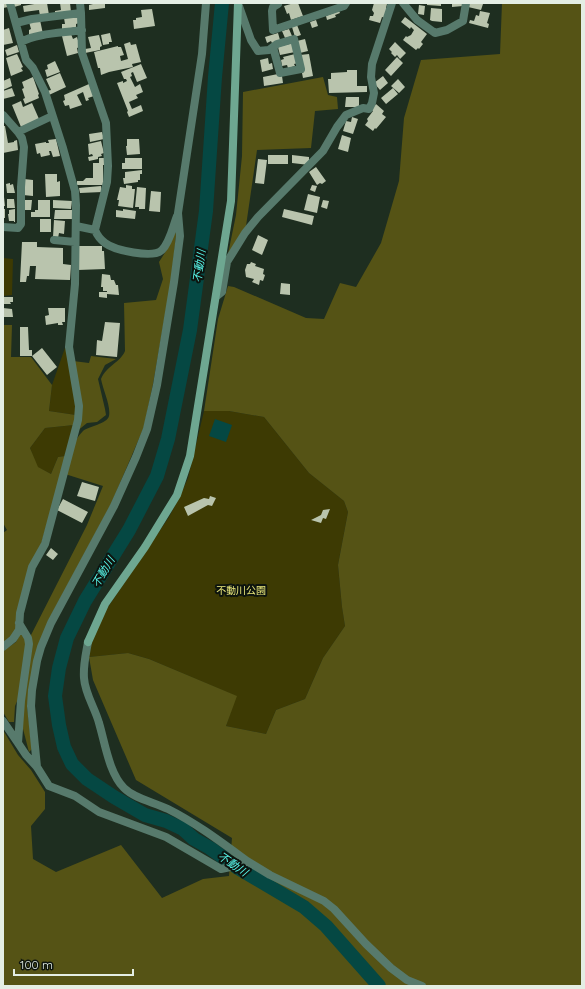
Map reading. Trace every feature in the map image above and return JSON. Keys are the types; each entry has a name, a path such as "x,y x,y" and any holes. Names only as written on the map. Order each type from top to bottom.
{"street":[{"path":"3,647 17,635 19,630 20,613 32,567 45,544 78,420 79,406 69,347 75,284 75,191 45,92 33,68 26,60 10,3"},
{"path":"80,3 82,53 106,122 108,182 96,230 97,234 108,245 140,254 153,254 161,251 167,244 178,213 202,54 206,3"},
{"path":"280,3 273,7 273,30 344,6 346,3"},
{"path":"216,296 222,292 227,262 245,233 258,217 323,151 346,115 363,108 369,109 374,92 371,77 372,64 392,3"},
{"path":"403,3 417,20 435,33 447,30 463,21 466,3"},
{"path":"238,4 231,201 190,456 182,483 167,513 105,604 88,642 84,663 84,679 88,695 99,723 105,751 117,778 124,789 136,796 168,809 200,827 243,863 324,901 334,909 390,968 406,980 422,986"},
{"path":"238,4 251,40 258,51 269,50 274,47"},
{"path":"16,23 32,19 81,13"},
{"path":"21,42 45,35 82,30"},
{"path":"3,115 22,138 24,147 20,187 21,224 18,228 3,226"},
{"path":"18,132 52,116"},
{"path":"37,767 31,706 37,661 41,646 51,623 114,506 147,429 157,385 174,282 180,236 178,213"},
{"path":"76,226 96,230"},
{"path":"54,240 75,242"},
{"path":"18,742 20,700 29,644 28,638 19,623"},
{"path":"3,721 49,786 75,796 99,812 166,837 222,869 243,863"}],"green space":[{"path":"3,258 13,259 12,295 3,296"},
{"path":"66,345 72,378 76,415 49,411 52,385"},
{"name":"不動川公園","path":"204,411 229,411 264,417 309,473 344,501 348,512 338,565 345,626 323,658 305,699 276,710 266,734 226,726 236,696 149,659 128,653 89,657 96,631 108,607 169,517 180,496 188,478"},
{"path":"74,425 65,456 58,457 51,474 37,467 30,448 45,428"}],"shaded area":[{"path":"502,3 582,3 582,986 3,986 3,730 18,755 31,770 45,792 45,809 31,826 33,859 56,872 121,845 162,898 203,879 229,876 232,838 136,780 93,680 89,657 128,653 149,659 237,696 226,726 266,734 276,710 305,699 323,658 345,626 338,565 348,512 344,501 309,473 264,417 229,411 204,411 218,319 228,286 234,287 306,318 324,319 340,283 356,287 381,243 399,181 404,118 421,60 500,54"},
{"path":"323,77 328,95 337,97 338,109 315,111 311,148 257,150 246,226 228,254 236,215 242,156 243,92"},
{"path":"175,225 176,236 171,281 144,427 111,504 48,621 27,706 32,749 29,752 22,725 30,637 87,525 103,486 65,474 79,435 86,429 108,419 108,403 101,379 107,370 123,355 125,351 124,303 156,300 163,279 159,262 166,251"},
{"path":"3,325 12,325 11,357 31,357 52,385 49,411 76,415 74,425 45,428 30,448 38,467 51,474 58,457 65,456 17,630 3,644 3,533 7,530 3,523"},
{"path":"91,356 116,359 105,365 98,379 106,415 97,422 87,423 76,432 73,361 89,363"},
{"path":"21,632 27,638 18,699 15,706 14,722 9,722 3,712 3,651 16,642"}],"water":[{"path":"215,419 232,425 226,442 209,436"}],"building":[{"path":"3,3 7,3 8,7 3,8"},
{"path":"13,3 21,3 21,5 14,7"},
{"path":"47,3 49,15 40,16 39,10 24,12 23,6"},
{"path":"60,3 70,3 71,12 55,15 55,11 61,10"},
{"path":"93,3 105,3 105,8 89,10 89,5"},
{"path":"298,3 303,16 291,20 289,13 287,14 284,6"},
{"path":"374,3 387,4 385,18 382,17 380,23 369,20 370,16 373,16 374,13 372,10"},
{"path":"427,3 441,3 441,6 427,5"},
{"path":"452,3 463,3 463,6 452,7"},
{"path":"469,3 483,4 481,10 468,7"},
{"path":"419,5 425,6 424,15 418,14"},
{"path":"431,8 442,9 442,22 430,20"},
{"path":"152,9 155,26 134,29 133,20 142,17 141,10"},
{"path":"339,11 340,13 335,15 336,17 327,20 326,16"},
{"path":"480,11 490,13 487,23 489,24 488,28 469,23 470,20 474,21 476,15 479,16"},
{"path":"79,17 79,23 76,24 76,27 62,30 62,24 65,24 64,18"},
{"path":"405,17 427,34 421,42 423,44 419,49 418,48 416,50 403,40 406,36 411,35 414,30 411,27 410,29 401,22"},
{"path":"40,20 43,34 29,36 29,30 31,29 29,22"},
{"path":"316,20 318,26 312,28 310,22"},
{"path":"297,25 301,35 295,37 292,27"},
{"path":"9,28 13,43 3,45 3,30"},
{"path":"289,29 292,36 285,38 282,31"},
{"path":"110,33 112,42 103,45 101,35"},
{"path":"278,33 280,40 267,43 265,37"},
{"path":"71,34 73,39 77,37 80,47 77,48 78,53 67,56 62,36"},
{"path":"99,35 102,46 100,47 100,50 85,53 85,49 91,48 88,37"},
{"path":"305,39 308,51 300,53 297,41"},
{"path":"130,42 131,45 136,44 141,62 132,64 133,67 101,75 94,52 118,46 121,47 124,55 120,56 121,61 128,59 124,44"},
{"path":"395,42 406,53 400,59 397,55 395,57 389,49"},
{"path":"293,43 295,52 280,55 278,47"},
{"path":"17,45 19,52 7,56 5,50"},
{"path":"17,54 23,67 21,68 23,71 11,76 6,58"},
{"path":"295,54 298,63 294,64 295,66 288,68 287,65 282,66 281,60 284,59 283,57"},
{"path":"309,54 313,76 303,78 302,73 304,72 300,55"},
{"path":"397,57 403,63 391,76 385,70"},
{"path":"268,58 269,64 272,63 273,69 262,72 260,60"},
{"path":"55,61 60,72 47,77 45,70 48,69 47,65"},
{"path":"141,64 147,78 137,82 133,72 131,73 132,76 130,77 135,87 140,84 143,92 136,95 138,98 129,102 132,109 141,105 143,111 129,117 117,83 127,81 124,79 121,72"},
{"path":"347,70 357,70 357,86 367,86 367,92 329,93 328,79 331,79 331,73 347,72"},
{"path":"60,73 66,87 49,95 47,91 51,90 46,79"},
{"path":"278,74 282,76 283,83 264,86 263,77"},
{"path":"383,76 388,83 380,90 374,83"},
{"path":"33,77 39,98 25,104 23,99 25,98 22,89 24,88 22,82"},
{"path":"10,78 12,86 3,90 3,81"},
{"path":"398,79 405,87 399,93 391,86"},
{"path":"89,84 94,96 88,98 89,100 86,101 83,92 77,95 82,105 70,109 69,105 65,106 63,101 65,100 64,95"},
{"path":"12,88 15,96 3,99 3,91"},
{"path":"393,88 398,94 386,104 381,98"},
{"path":"346,97 359,97 359,107 345,107"},
{"path":"21,101 23,107 32,103 39,119 21,127 12,105"},
{"path":"376,104 384,111 382,114 386,117 373,131 365,125 368,121 367,119 373,111 371,110"},
{"path":"352,117 358,119 353,134 343,131 346,121 351,122"},
{"path":"3,126 5,126 8,143 17,140 18,150 3,153"},
{"path":"102,132 104,139 90,142 89,134"},
{"path":"342,135 351,138 348,152 338,149"},
{"path":"56,139 60,156 53,157 51,151 49,151 50,155 41,157 40,153 37,154 35,144 46,142 49,143 48,140"},
{"path":"127,139 139,139 140,154 127,155"},
{"path":"101,141 104,153 101,154 102,156 98,157 98,159 89,161 88,157 93,156 92,154 89,155 88,144"},
{"path":"268,155 288,155 288,164 268,164"},
{"path":"292,155 309,157 309,165 292,163"},
{"path":"99,158 106,158 106,165 103,165 103,185 77,185 77,181 83,181 86,178 93,178 93,163 99,163"},
{"path":"125,158 142,158 142,169 122,169 122,163 125,163"},
{"path":"258,159 267,160 264,184 255,183"},
{"path":"316,167 326,181 317,185 309,172"},
{"path":"142,170 140,180 138,180 138,182 124,184 123,178 125,178 125,172"},
{"path":"45,174 57,174 57,182 60,181 60,196 46,197"},
{"path":"24,179 33,180 33,196 23,195"},
{"path":"10,183 10,185 13,184 15,193 7,193 6,184"},
{"path":"126,185 132,186 132,189 135,189 133,208 118,206 119,200 117,200 120,187 126,188"},
{"path":"312,185 317,186 315,192 310,190"},
{"path":"101,186 102,192 80,193 79,188"},
{"path":"137,187 146,188 145,209 135,207"},
{"path":"151,191 161,192 160,212 149,211"},
{"path":"308,194 320,197 317,213 304,210"},
{"path":"4,197 5,206 3,206"},
{"path":"7,199 14,199 15,208 7,208"},
{"path":"25,200 32,200 31,210 25,210"},
{"path":"38,200 50,200 50,217 31,217 31,212 38,210"},
{"path":"53,200 72,201 71,209 53,208"},
{"path":"323,200 329,201 327,209 321,207"},
{"path":"3,209 5,209 5,218 3,218"},
{"path":"15,209 15,222 9,221 9,210"},
{"path":"123,209 136,211 135,219 116,217 116,210 123,211"},
{"path":"284,209 314,216 312,225 282,217"},
{"path":"55,210 72,210 72,219 54,219"},
{"path":"40,219 51,219 51,232 40,232"},
{"path":"54,220 65,221 64,234 59,233 58,238 53,237"},
{"path":"258,235 268,240 262,255 252,250"},
{"path":"22,242 37,242 37,247 63,248 63,264 71,265 70,280 35,279 36,266 30,266 29,276 27,276 26,282 20,282"},
{"path":"77,246 102,246 102,251 104,251 105,269 78,270"},
{"path":"251,262 256,264 255,266 264,269 263,274 265,275 263,281 260,280 259,285 252,282 254,279 246,277 245,270 247,264 250,264"},
{"path":"102,274 110,275 111,280 114,280 116,285 118,285 119,295 107,294 107,298 99,297 99,292 107,292 103,291 103,287 101,287"},
{"path":"281,283 290,284 290,295 280,294"},
{"path":"3,297 13,297 13,302 10,302 11,304 3,304"},
{"path":"3,308 12,309 13,317 3,317"},
{"path":"48,308 65,308 65,322 62,322 63,325 58,325 58,323 46,325 45,316 49,315"},
{"path":"105,322 120,323 117,357 96,355 97,340 102,341"},
{"path":"20,327 28,327 29,350 32,350 32,356 20,356"},
{"path":"42,348 57,367 47,375 32,356"},
{"path":"82,482 99,487 95,501 77,496"},
{"path":"210,496 216,498 212,506 208,505 188,516 184,507 204,498 209,499"},
{"path":"63,499 88,512 82,523 57,510"},
{"path":"330,509 326,519 323,518 321,523 311,520 321,515 323,510"},
{"path":"51,548 58,554 53,560 46,555"}],"waterway":[{"name":"不動川","path":"222,3 215,77 206,211 190,330 168,439 157,476 129,530 85,601 67,638 59,668 55,696 59,725 64,747 72,764 87,779 145,815 166,821 183,829 194,839 210,848 238,868 304,907 326,926 379,986"}]}
